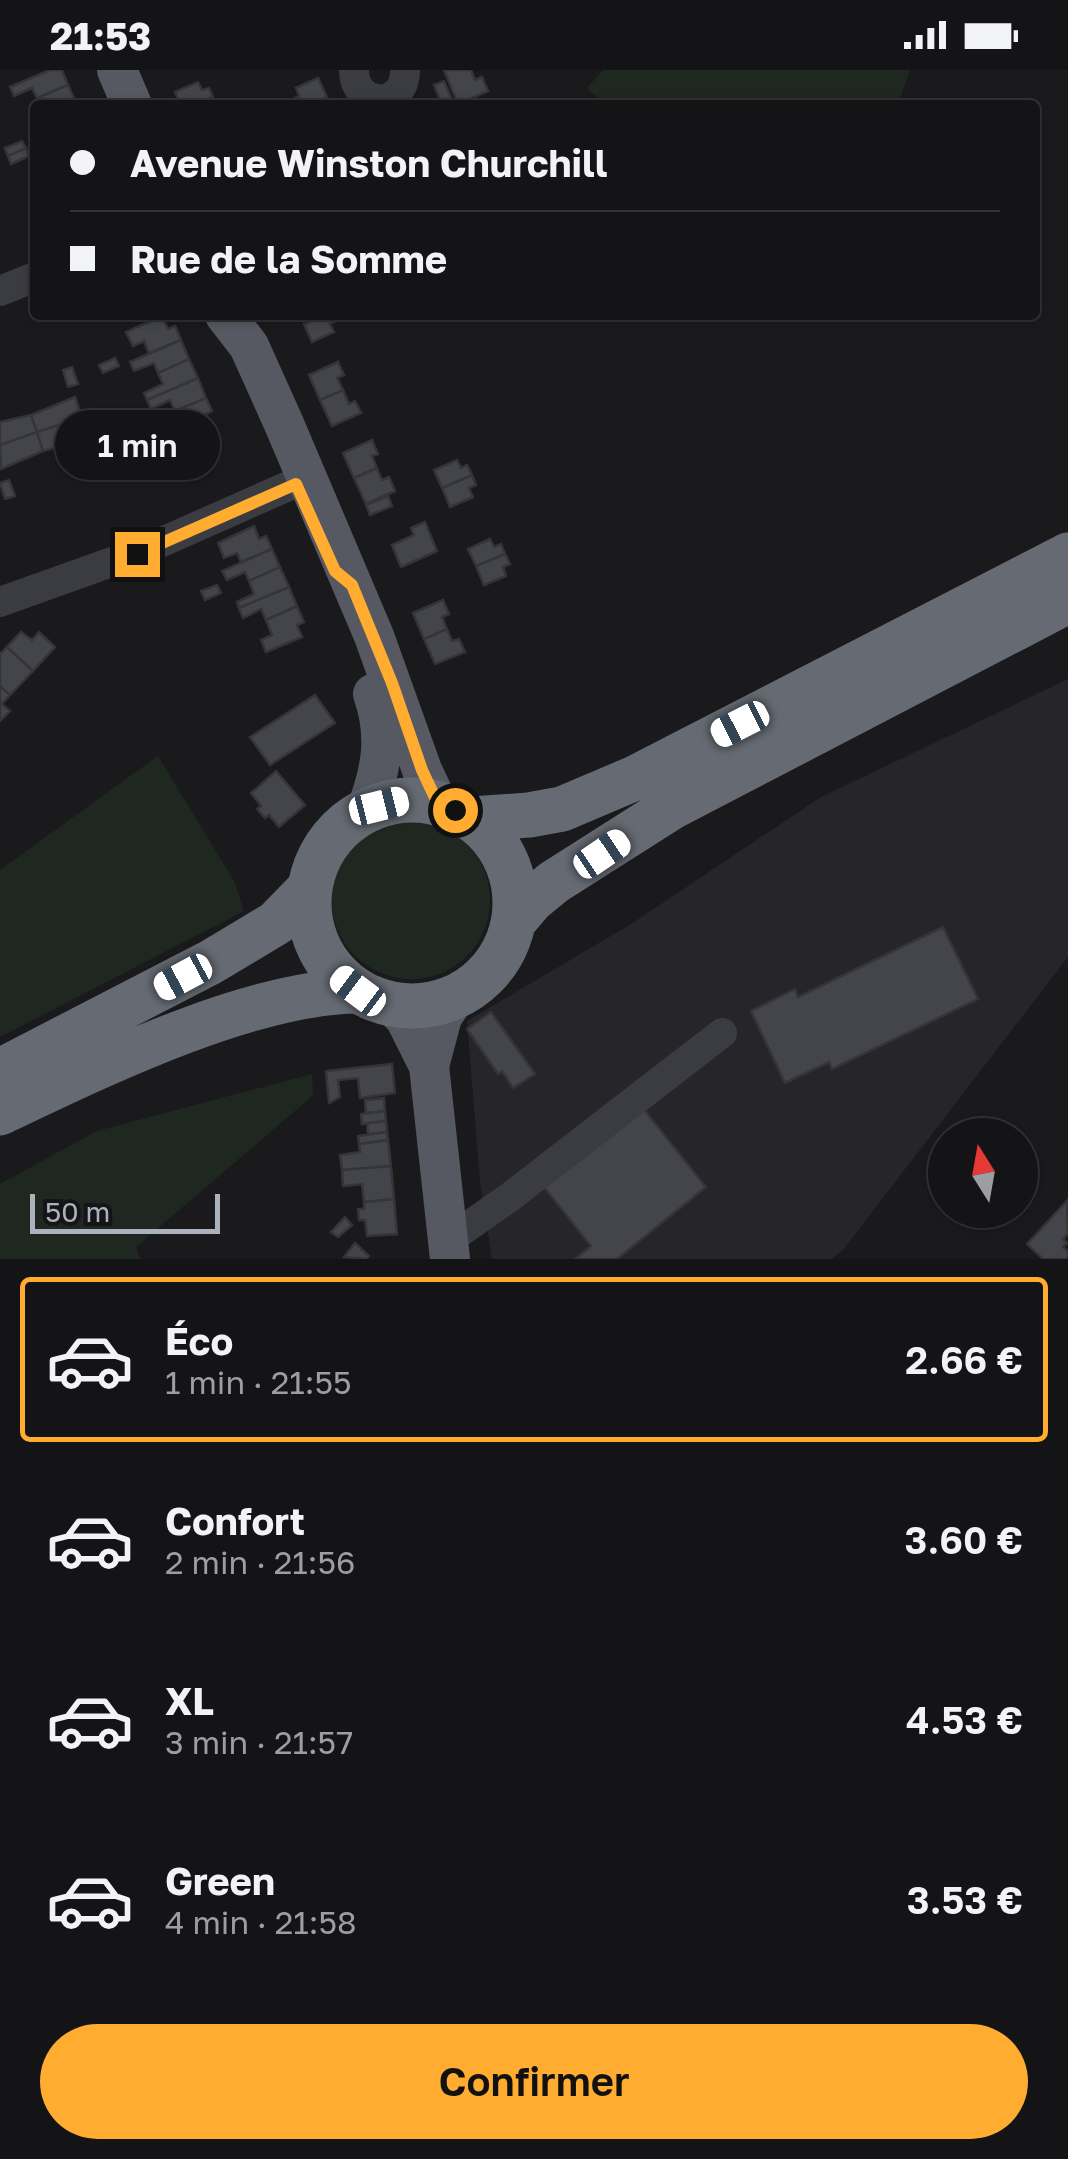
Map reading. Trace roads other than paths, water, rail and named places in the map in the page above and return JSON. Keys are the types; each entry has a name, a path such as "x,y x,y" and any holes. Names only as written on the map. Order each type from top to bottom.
{"highway":[{"path":"374,998 329,964 318,947 309,908 310,888 326,846 366,811 398,802 455,811 529,815 562,808 635,778 1068,556"},
{"path":"0,1112 85,1072 225,1017 331,991 424,1006 456,996 488,973 500,957 514,921 554,882 672,807 1068,601"},
{"path":"455,811 484,830 504,856 514,888 514,921"},
{"path":"0,1071 211,962 276,923 310,888"}],"main road":[{"path":"117,70 130,100"},
{"path":"225,320 232,349 286,487 360,656 378,708 382,764 366,811"},
{"path":"228,320 249,346 392,683 422,770 455,811"},
{"path":"286,487 296,484 335,571 352,585"},
{"path":"429,1066 442,1017 456,996"},
{"path":"374,998 405,1018 429,1066 450,1249"}],"street":[{"path":"354,70 362,94 375,100"},
{"path":"381,100 400,91 405,70"},
{"path":"0,291 30,279"},
{"path":"0,602 137,554 286,487"},
{"path":"450,1249 510,1196 722,1032"}]}
